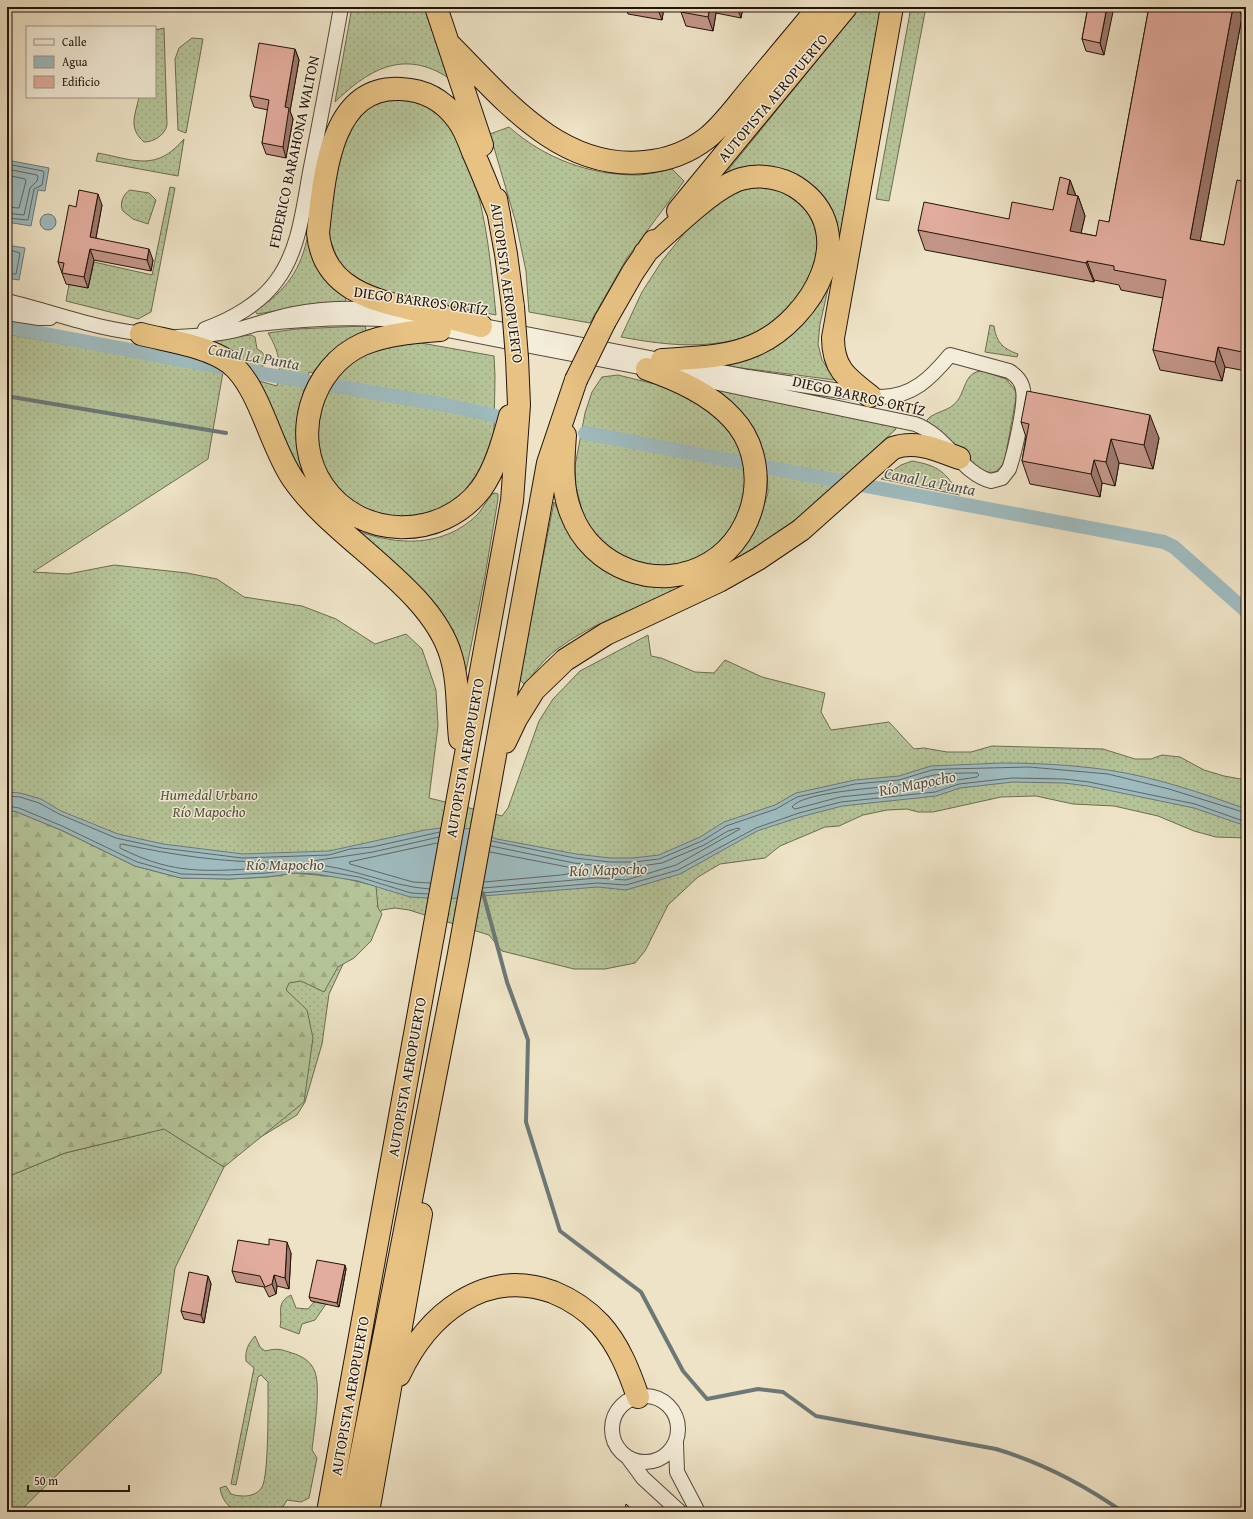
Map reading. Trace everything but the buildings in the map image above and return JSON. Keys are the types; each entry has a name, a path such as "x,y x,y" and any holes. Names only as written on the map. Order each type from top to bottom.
{"highway":[{"name":"AUTOPISTA AEROPUERTO","path":"328,1512 512,501 517,439 518,364 513,307 499,214 479,134 436,7"},
{"path":"448,43 516,110 550,137 580,154 597,159 624,163 638,163 674,156 705,139 723,121 819,7"},
{"name":"AUTOPISTA AEROPUERTO","path":"350,1512 393,1284 458,959 548,463 568,402 576,380 605,321 645,253 846,7"},
{"path":"870,396 848,379 838,367 833,353 833,338 892,7"},
{"path":"481,326 385,302 365,295 338,279 328,268 319,246 318,233 331,148 340,125 353,107 364,99 379,92 410,89 434,97 445,105 458,121 499,214"},
{"path":"645,253 722,188 736,181 752,177 768,177 783,181 803,191 818,206 827,230 828,252 819,281 804,306 786,326 765,340 742,350 654,364"},
{"path":"440,330 388,336 363,344 343,357 326,374 314,395 308,422 307,436 312,462 322,485 338,503 357,517 381,526 409,528 424,526 449,516 466,505 480,489 495,464 505,434 518,364"},
{"path":"141,334 201,349 226,361 243,378 253,395 281,457 301,490 338,530 385,568 432,619 442,635 450,654 457,684 461,780"},
{"path":"568,402 563,465 565,489 570,513 582,534 598,553 619,567 631,572 656,577 682,575 702,568 720,556 740,535 754,497 754,464 740,427 720,406 654,364"},
{"path":"492,770 524,704 534,690 565,660 606,634 719,581 758,559 801,530 853,484 886,452 902,445 921,445 959,458"},
{"name":"AUTOPISTA AEROPUERTO","path":"368,1512 421,1220 425,1173 427,1119"},
{"path":"388,1400 408,1357 438,1320 458,1302 477,1292 489,1288 518,1285 532,1286 557,1294 591,1315 610,1337 620,1354 638,1397"}],"street":[{"name":"FEDERICO BARAHONA WALTON","path":"176,337 222,323 242,312 266,294 285,269 298,231 341,7"},
{"name":"DIEGO BARROS ORTÍZ","path":"7,301 43,310 66,318 141,334 176,337 205,335 257,324 292,314 342,308 387,311 481,326 654,364 915,424 933,433 975,473 991,481 1002,478 1009,469 1024,399 1022,385 1014,374 1009,371 950,355 932,376 908,393 892,397 870,396 654,364 440,330 396,320 367,318 308,319 257,324"},
{"name":"DIEGO BARROS ORTÍZ","path":"7,312 39,318 66,318"},
{"path":"680,1512 643,1478 616,1445 612,1432 612,1425 620,1407 625,1402 644,1396 658,1399 669,1407 677,1420 678,1435 676,1443 676,1472 698,1512"},
{"path":"629,1459 636,1462 652,1462 666,1455 676,1443"}],"green space":[{"path":"352,7 426,7 453,81 436,71 420,65 405,64 390,66 376,71 362,79 335,102"},
{"path":"857,7 884,7 837,250 820,324 818,344 822,360 835,380 734,367 717,362 775,342 835,249 796,175 782,169 765,167 721,179 827,48"},
{"path":"911,7 926,7 889,201 876,199"},
{"path":"164,28 167,125 166,129 161,135 152,141 144,142 136,132 134,121 139,98 156,98 156,30"},
{"path":"192,38 203,39 186,133 178,130 175,59 179,48"},
{"path":"404,97 426,106 444,119 457,139 468,161 476,186 487,239 496,315 386,293 351,276 339,262 329,237 329,214 342,141 370,102"},
{"path":"509,127 537,148 568,163 584,168 601,172 636,175 650,174 672,169 684,181 627,258 590,323 529,312 526,271 516,223 490,134"},
{"path":"184,139 178,176 96,161 98,153 134,160 154,160 164,156 174,149"},
{"path":"759,186 780,190 794,198 806,210 815,227 817,246 814,265 806,284 795,301 781,316 766,328 749,336 733,340 701,345 685,345 621,337 642,292 662,261 691,225 704,211 738,190"},
{"path":"170,187 175,188 151,312 138,319 66,301 69,284 88,288 94,262 152,275"},
{"path":"130,190 149,193 156,200 148,224 133,219 123,211 121,205 122,199"},
{"path":"308,233 346,297 345,303 257,314 255,311 276,295 291,278 302,258"},
{"path":"990,325 994,326 996,336 1001,344 1008,350 1018,354 1017,357 985,352"},
{"path":"365,326 366,330 364,336 316,373 309,372 298,413 296,431 300,457 310,482 305,481 254,381 256,370 241,365 201,341 251,335 255,337 257,349 262,352 265,357 259,381 277,386 279,365 277,352 268,333 296,329"},
{"name":"Humedal Urbano Río Mapocho","path":"7,334 223,372 208,459 33,572 68,574 114,565 187,573 217,579 244,597 302,606 336,619 375,644 406,634 422,649 436,690 438,726 429,798 502,816 508,808 539,721 553,699 580,671 648,635 651,656 661,658 695,672 714,673 725,660 762,677 825,693 821,712 831,730 889,722 914,749 924,748 947,752 971,752 992,746 1103,749 1135,759 1151,759 1162,755 1180,757 1204,770 1224,776 1246,780 1246,838 1216,837 1194,831 1158,816 1114,806 1073,804 1036,796 1001,797 933,812 918,812 907,809 887,810 863,815 839,826 825,827 780,846 765,858 720,864 698,877 668,905 645,951 635,963 605,969 574,969 502,951 489,935 409,910 395,908 382,910 344,962 329,994 322,1044 305,1102 297,1115 249,1144 171,1133 224,1167 175,1268 161,1373 19,1512 7,1512 7,1177 65,1153 147,1133 7,1156"},
{"path":"421,343 494,356 494,433 481,468 463,493 446,505 427,515 404,518 363,511 332,489 312,435 319,395 349,362 371,351 396,345"},
{"path":"982,371 1006,379 1016,391 1005,459 999,469 994,472 981,470 965,459 928,425 927,420 955,404 969,377 976,372"},
{"path":"618,375 675,389 694,397 739,437 749,474 741,516 719,548 687,565 643,567 608,550 592,531 584,518 576,487 575,466 585,413 592,392 602,377"},
{"path":"707,386 895,423 896,429 820,500 780,532 737,561 733,557 753,532 768,493 767,469 759,441"},
{"path":"912,461 929,465 941,471 946,475 960,495 881,479 901,465"},
{"path":"492,494 498,494 498,499 485,576 466,671 461,671 355,530 387,539 403,541 420,541 435,538 450,533 465,525 478,514"},
{"path":"554,502 568,528 584,552 606,571 633,582 652,583 685,581 689,586 620,614 587,630 556,650 539,667 525,685 519,679"},
{"path":"7,810 17,812 61,830 135,866 181,878 229,879 267,877 295,873 339,877 376,886 378,908 382,914 371,941 354,958 338,967 324,992 301,981 289,983 286,990 307,1010 313,1038 304,1102 224,1167 164,1129 65,1153 7,1177"},
{"path":"291,1295 296,1308 308,1309 314,1302 326,1304 315,1320 302,1324 299,1334 280,1327 281,1305 286,1298"},
{"path":"255,1336 260,1347 265,1351 276,1349 303,1357 313,1368 317,1379 312,1450 317,1458 309,1498 301,1502 287,1500 280,1512 242,1512 228,1505 223,1498 220,1488 226,1486 231,1494 248,1496 259,1491 264,1480 268,1437 268,1382 261,1375 258,1377 236,1485 231,1484 254,1368 246,1361 246,1354 249,1345"}],"water":[{"path":"7,160 49,168 45,191 38,190 31,226 7,222"},
{"path":"48,214 55,219 56,222 51,229 48,230 41,225 40,222 45,215"},
{"path":"7,245 25,248 19,280 7,278"},
{"name":"Río Mapocho","path":"1028,763 1095,768 1161,781 1246,809 1246,826 1194,808 1088,786 1064,783 1013,782 960,788 936,796 842,806 800,817 757,831 680,874 626,890 598,887 444,899 410,897 358,881 316,874 295,873 267,877 229,879 181,878 135,866 61,830 17,812 7,810 7,792 20,793 41,799 61,811 118,834 163,844 243,854 329,851 425,830 450,827 471,829 497,839 576,854 610,858 633,858 659,855 700,837 724,822 775,805 796,793 855,780 899,776 931,766"}],"waterway":[{"name":"Canal La Punta","path":"7,327 193,362 446,405 496,416"},
{"path":"7,398 12,397 226,433"},
{"name":"Canal La Punta","path":"585,433 1164,542 1174,547 1246,611"},
{"path":"483,893 507,982 528,1040 526,1122 560,1231 641,1292 683,1371 707,1399 758,1389 783,1392 816,1416 996,1449 1030,1461 1062,1475 1093,1492 1123,1512"}]}
